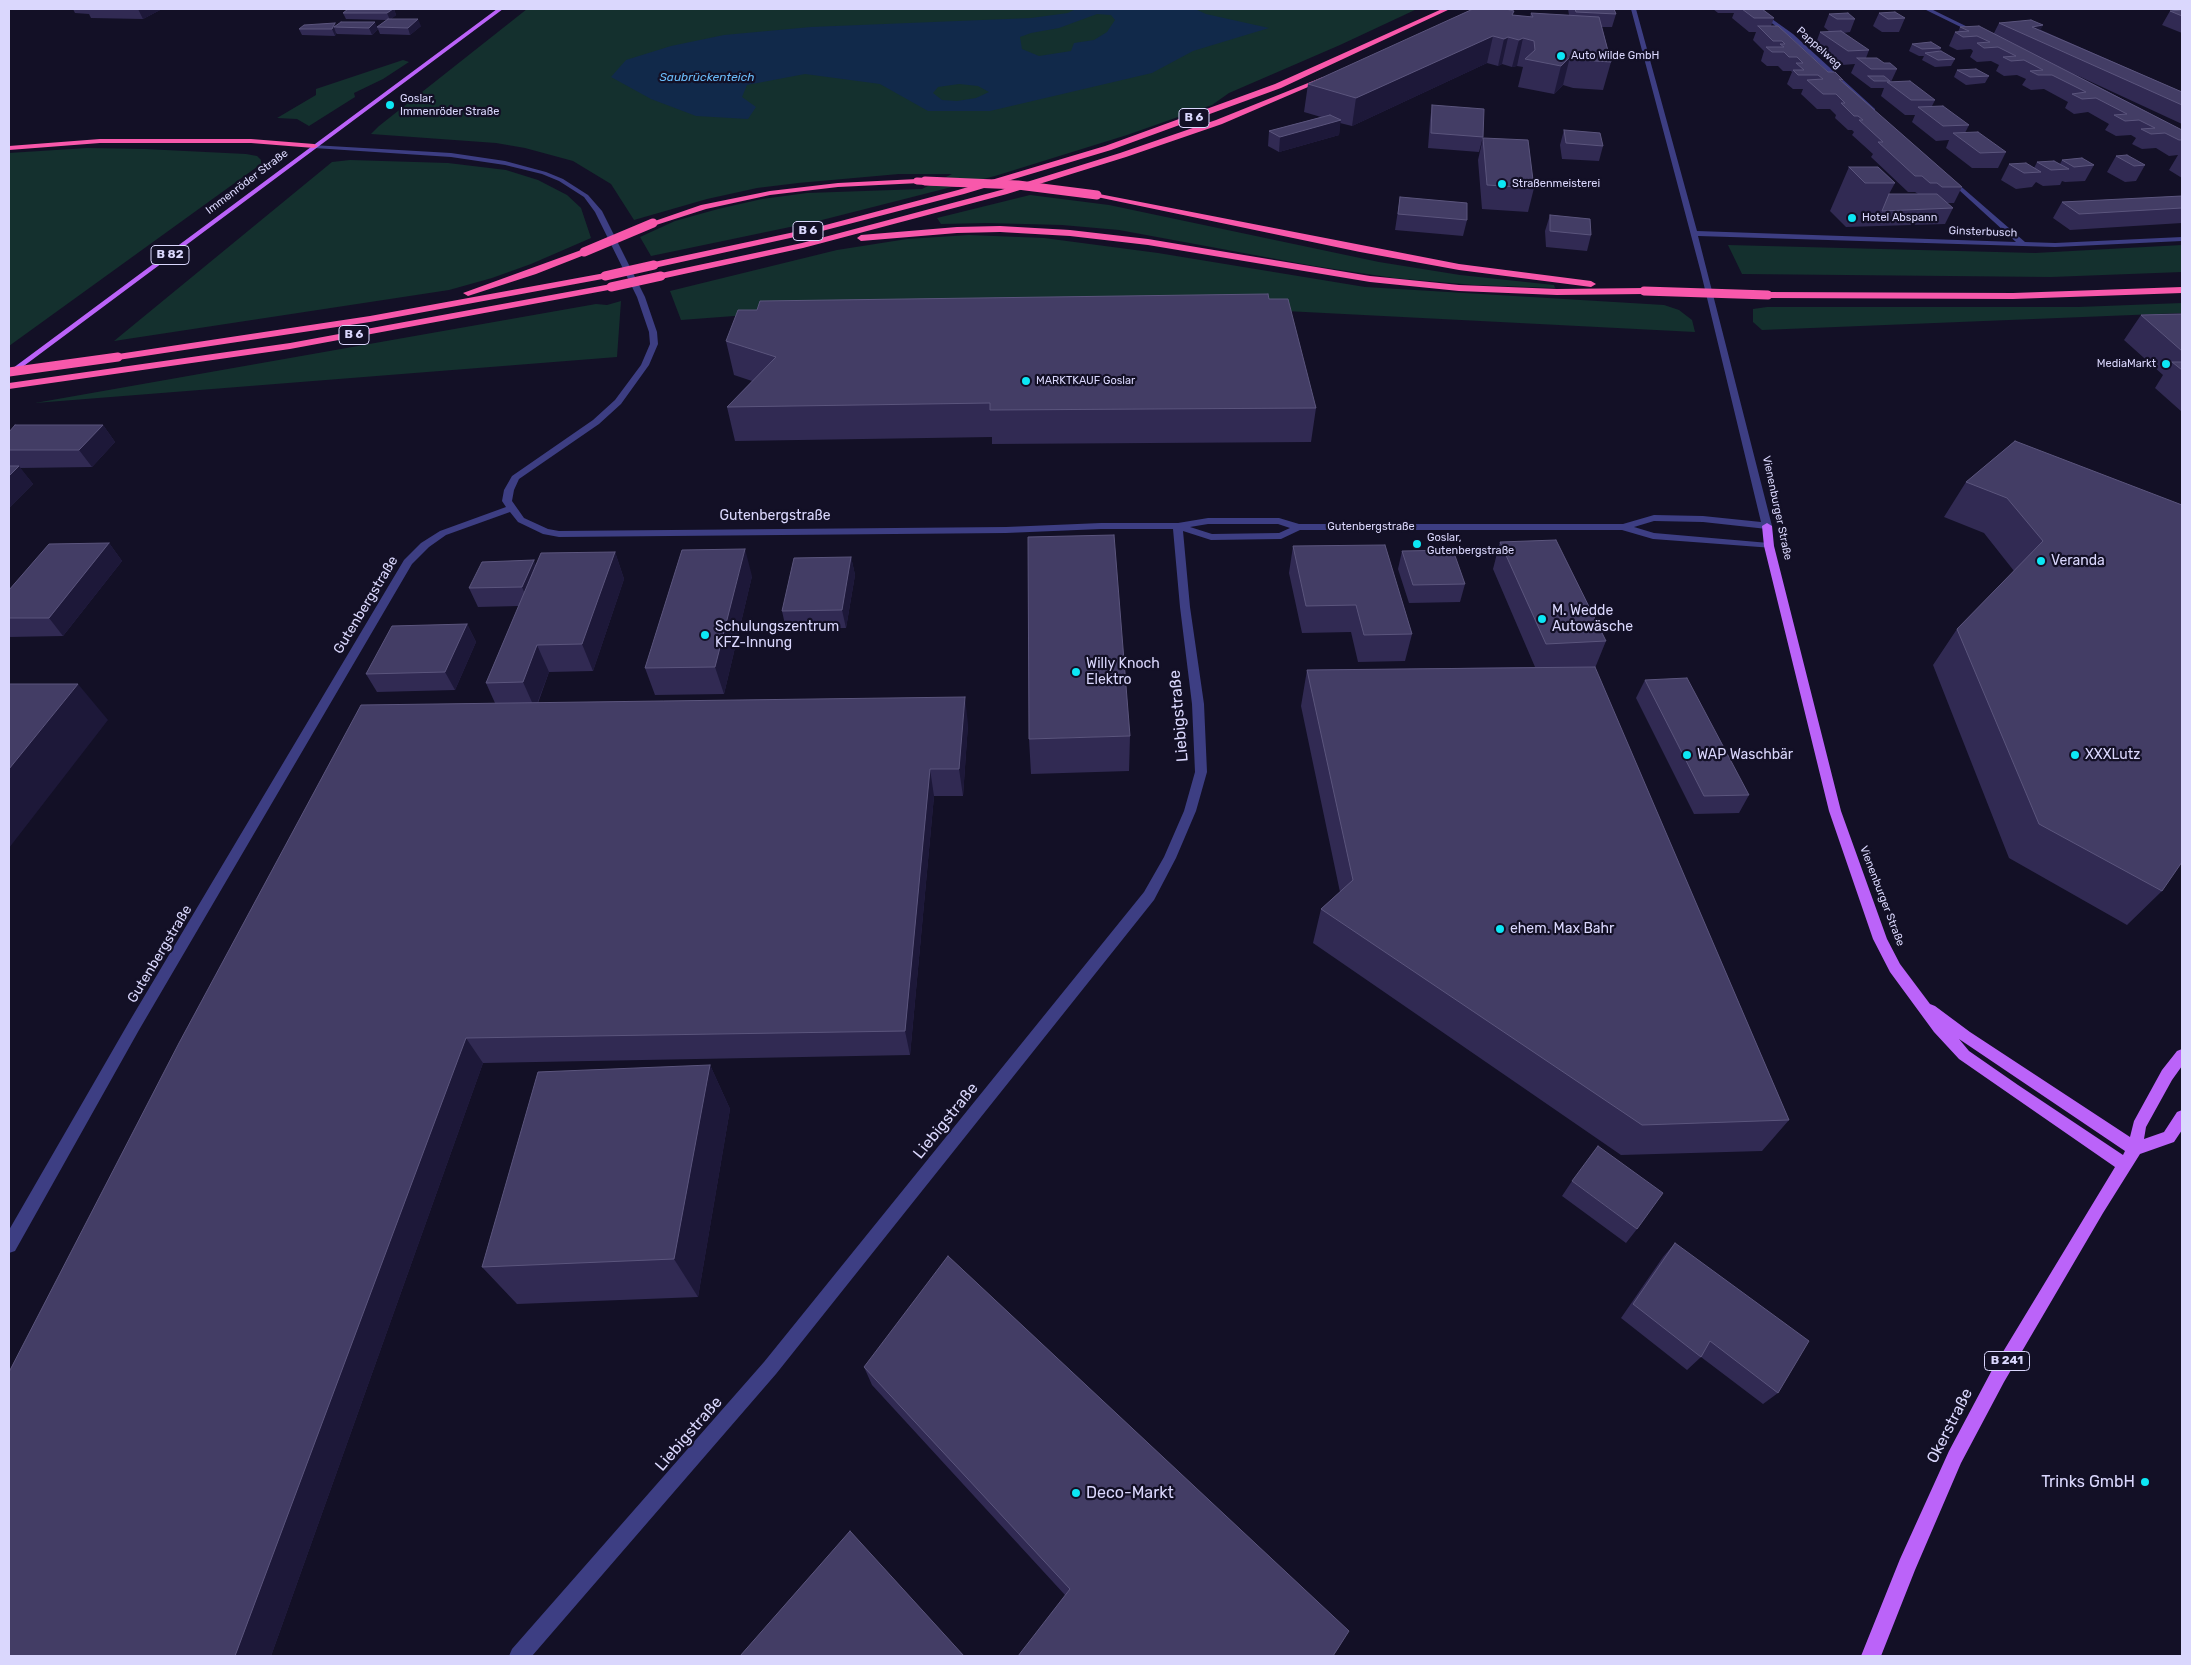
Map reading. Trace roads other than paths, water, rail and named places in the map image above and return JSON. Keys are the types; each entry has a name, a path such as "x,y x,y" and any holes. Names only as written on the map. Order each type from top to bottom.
{"highway":[{"name":"B 6","path":"9,374 370,318 605,276 838,224 961,192 1108,148 1278,86 1447,9"},
{"name":"B 6","path":"9,386 290,346 611,287 803,245 974,201 1123,156 1218,122 1334,74"},
{"path":"9,148 100,141 185,141 311,148"},
{"path":"370,318 490,287 584,252 653,223 704,207 770,193 838,185 917,181 1018,185 1097,195 1360,249 1459,267 1644,292"},
{"path":"803,245 913,232 1000,229 1053,232 1148,242 1370,279 1459,288 1557,292 2013,296 2182,290"}],"main road":[{"name":"Immenröder Straße","path":"9,374 500,9"},
{"name":"Vienenburger Straße","path":"1766,526 1769,546 1835,811 1880,939 1895,968 1939,1028 1964,1055 2021,1096 2125,1165"},
{"name":"Vienenburger Straße","path":"1919,1002 1965,1036 2049,1090 2135,1149"},
{"name":"B 241","path":"2135,1149 2140,1126 2167,1075 2182,1055"},
{"path":"2135,1149 2169,1137 2182,1116"},
{"name":"Okerstraße","path":"1871,1656 1907,1566 1955,1457 2003,1368 2097,1208 2135,1149"}],"street":[{"name":"Vienenburger Straße","path":"1633,9 1724,349 1766,526"},
{"name":"Pappelweg","path":"1756,9 1791,35 1878,114"},
{"path":"1927,9 1988,38"},
{"path":"2173,9 2182,12"},
{"path":"311,148 355,154 406,153 480,158 512,164 561,180 586,196 598,210 641,297 653,332 654,344 645,364 618,402 596,422 515,478 509,490 507,501 512,508"},
{"path":"1944,174 2023,244"},
{"name":"Ginsterbusch","path":"1693,233 2023,244 2101,244 2182,239"},
{"name":"Gutenbergstraße","path":"9,1245 134,1026 408,562 425,545 443,533 467,523 512,508 521,520 535,528 559,534 1178,526 1208,521 1279,521 1298,527 1576,526 1623,527 1653,536 1769,546"},
{"name":"Gutenbergstraße","path":"1623,527 1654,518 1703,519 1766,526"},
{"name":"Gutenbergstraße","path":"1178,526 1210,537 1281,536 1298,527"},
{"name":"Liebigstraße","path":"519,1656 770,1368 1149,896 1170,858 1190,811 1201,772 1198,704 1185,607 1178,526"}],"water":[{"name":"Saubrückenteich","path":"1076,9 1195,9 1206,14 1269,28 1193,51 1152,73 990,111 928,111 880,84 805,74 747,85 742,97 756,107 748,119 696,116 651,99 611,77 626,60 671,46 724,35 811,27 1031,18 1068,13","holes":["1097,14 1111,15 1115,20 1107,32 1094,40 1074,43 1071,51 1039,56 1022,49 1020,37 1059,28","959,84 978,86 989,92 976,98 957,101 942,100 933,93 938,87"]}],"place":[{"name":"Auto Wilde GmbH","path":"1561,56"},
{"name":"Goslar, Immenröder Straße","path":"390,105"},
{"name":"Straßenmeisterei","path":"1502,184"},
{"name":"Hotel Abspann","path":"1852,218"},
{"name":"MediaMarkt","path":"2166,364"},
{"name":"MARKTKAUF Goslar","path":"1026,381"},
{"name":"Goslar, Gutenbergstraße","path":"1417,544"},
{"name":"Veranda","path":"2041,561"},
{"name":"M. Wedde Autowäsche","path":"1542,619"},
{"name":"Schulungszentrum KFZ-Innung","path":"705,635"},
{"name":"Willy Knoch Elektro","path":"1076,672"},
{"name":"WAP Waschbär","path":"1687,755"},
{"name":"XXXLutz","path":"2075,755"},
{"name":"ehem. Max Bahr","path":"1500,929"},
{"name":"Trinks GmbH","path":"2145,1482"},
{"name":"Deco-Markt","path":"1076,1493"}]}
